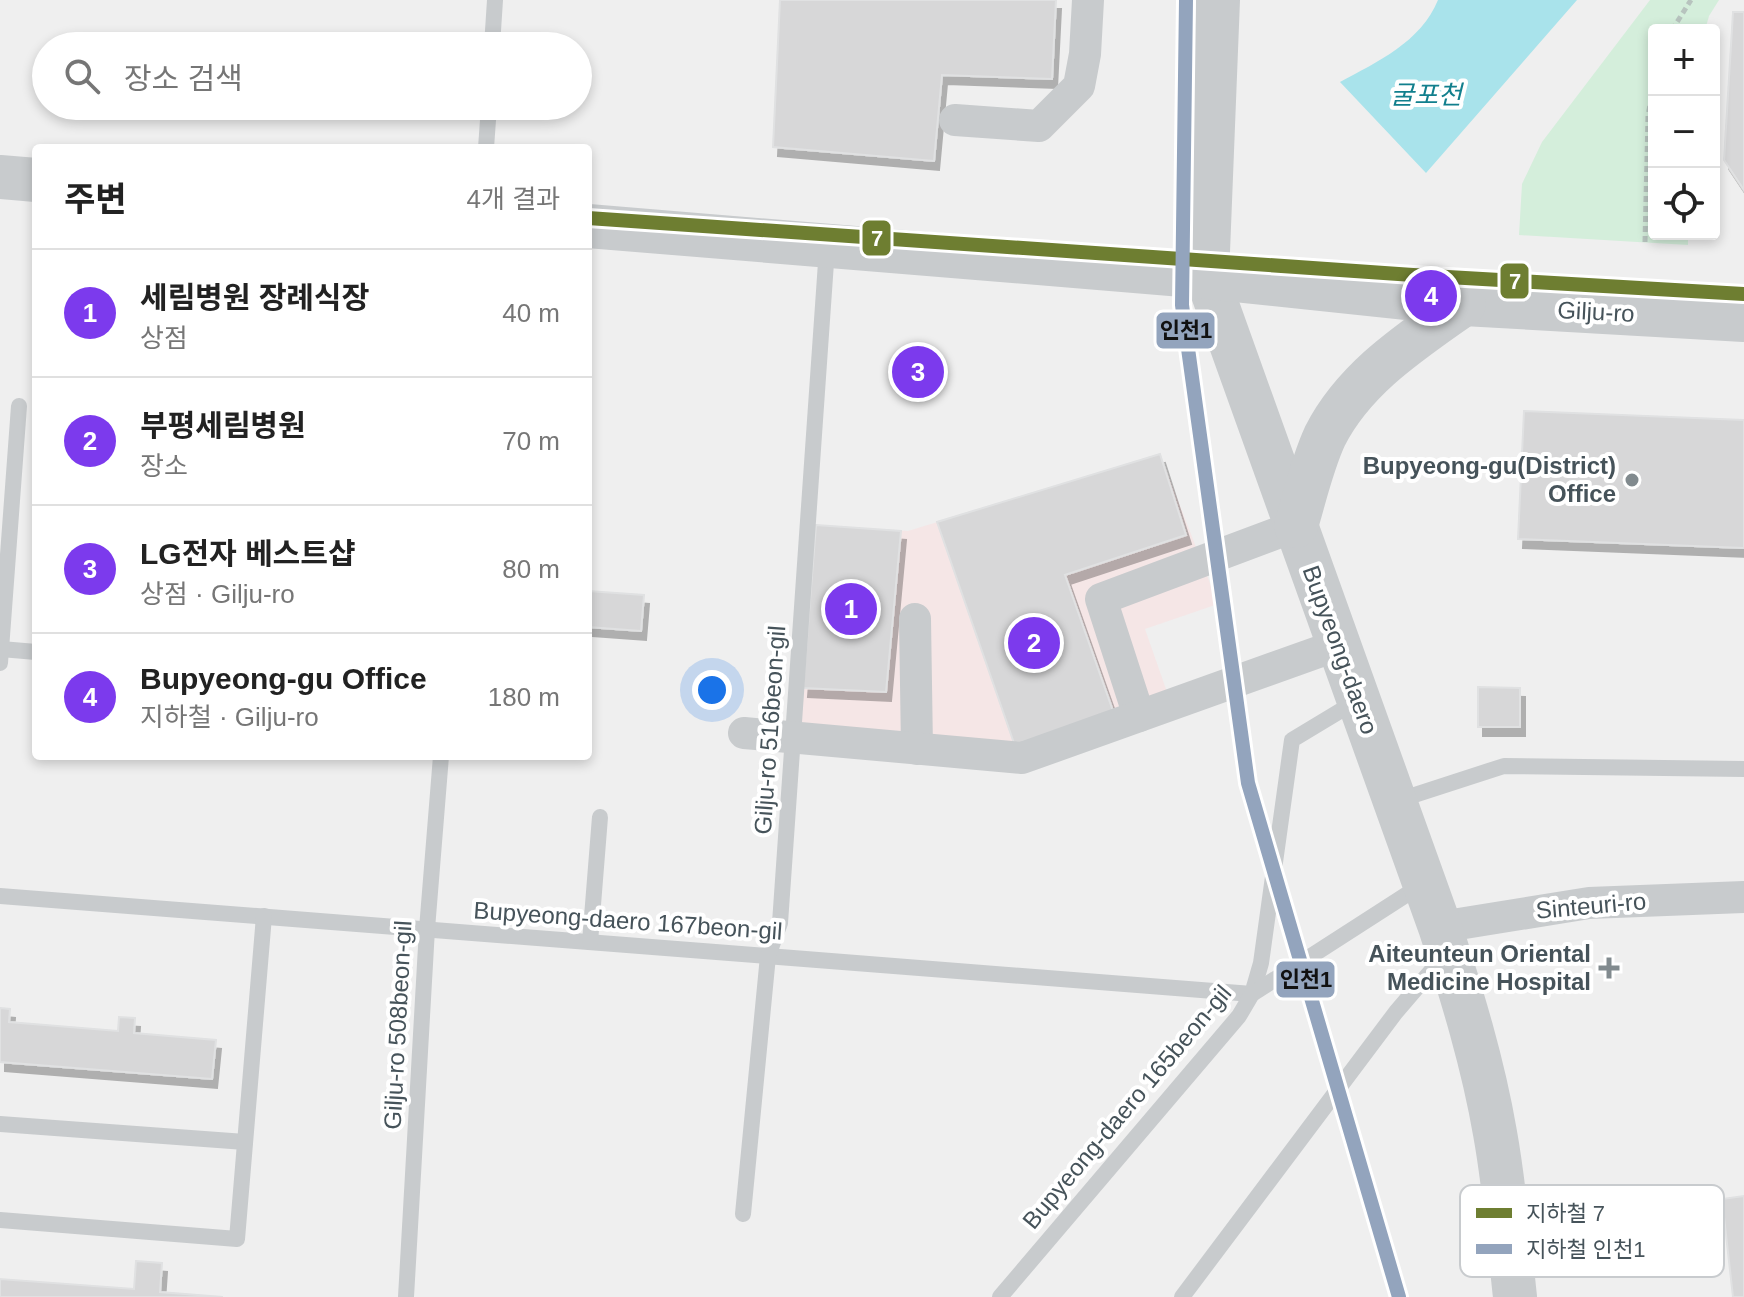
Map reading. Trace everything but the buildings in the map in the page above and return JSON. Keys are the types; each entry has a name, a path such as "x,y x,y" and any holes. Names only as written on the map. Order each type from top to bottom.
{"main road":[{"name":"Bupyeong-daero","path":"1218,0 1207,277 1444,940 1473,1032 1495,1130 1502,1185"},
{"path":"0,177 32,180"},
{"name":"Gilju-ro","path":"592,226 1207,277 1464,304 1744,320"},
{"path":"1296,526 1326,436 1346,404 1386,359 1464,304"},
{"name":"Bupyeong-daero","path":"1513,1277 1515,1297"}],"street":[{"path":"955,120 1039,126 1079,86 1085,54 1088,0"},
{"path":"1139,716 1101,599 1296,526"},
{"path":"915,619 917,749"},
{"path":"744,733 1022,758 1338,645"},
{"name":"Sinteuri-ro","path":"1444,940 1589,903 1744,897"}],"lane":[{"path":"493,32 495,0"},
{"path":"486,144 488,120"},
{"name":"Gilju-ro 516beon-gil","path":"743,1214 768,956 780,923 827,246"},
{"path":"0,663 19,406"},
{"path":"1,649 32,652"},
{"path":"1252,994 1261,963 1292,740 1358,700"},
{"name":"Gilju-ro 508beon-gil","path":"406,1297 427,929 441,760"},
{"path":"1394,801 1504,766 1744,769"},
{"path":"590,942 600,817"},
{"name":"Bupyeong-daero 165beon-gil","path":"1000,1297 1239,1016 1252,994 1424,883"},
{"name":"Bupyeong-daero 167beon-gil","path":"0,896 1252,994"},
{"path":"0,1220 237,1239 264,916"},
{"path":"1182,1297 1396,1012 1444,940"},
{"path":"0,1124 245,1142"}],"path":[{"path":"1676,24 1691,0"},
{"path":"1645,242 1648,116 1652,96"}],"shaded area":[{"path":"1160,454 1218,604 1145,629 1167,692 1005,753 799,738 816,525 908,531"}],"green space":[{"path":"1650,0 1719,0 1707,24 1648,24 1648,240 1688,240 1688,245 1519,235 1522,184 1542,142"}],"water":[{"name":"굴포천","path":"1438,0 1577,0 1426,173 1340,82 1409,39 1421,28"}],"metro line":[{"name":"인천1","path":"1186,0 1182,305 1248,783 1399,1297"},
{"name":"7","path":"592,218 1413,275 1744,294"}],"place":[{"name":"Bupyeong-gu Office","path":"1431,296"},
{"name":"LG전자 베스트샵","path":"918,372"},
{"name":"Bupyeong-gu(District) Office","path":"1632,480"},
{"name":"세림병원 장례식장","path":"851,609"},
{"name":"부평세림병원","path":"1034,643"},
{"name":"Aiteunteun Oriental Medicine Hospital","path":"1609,968"}]}
